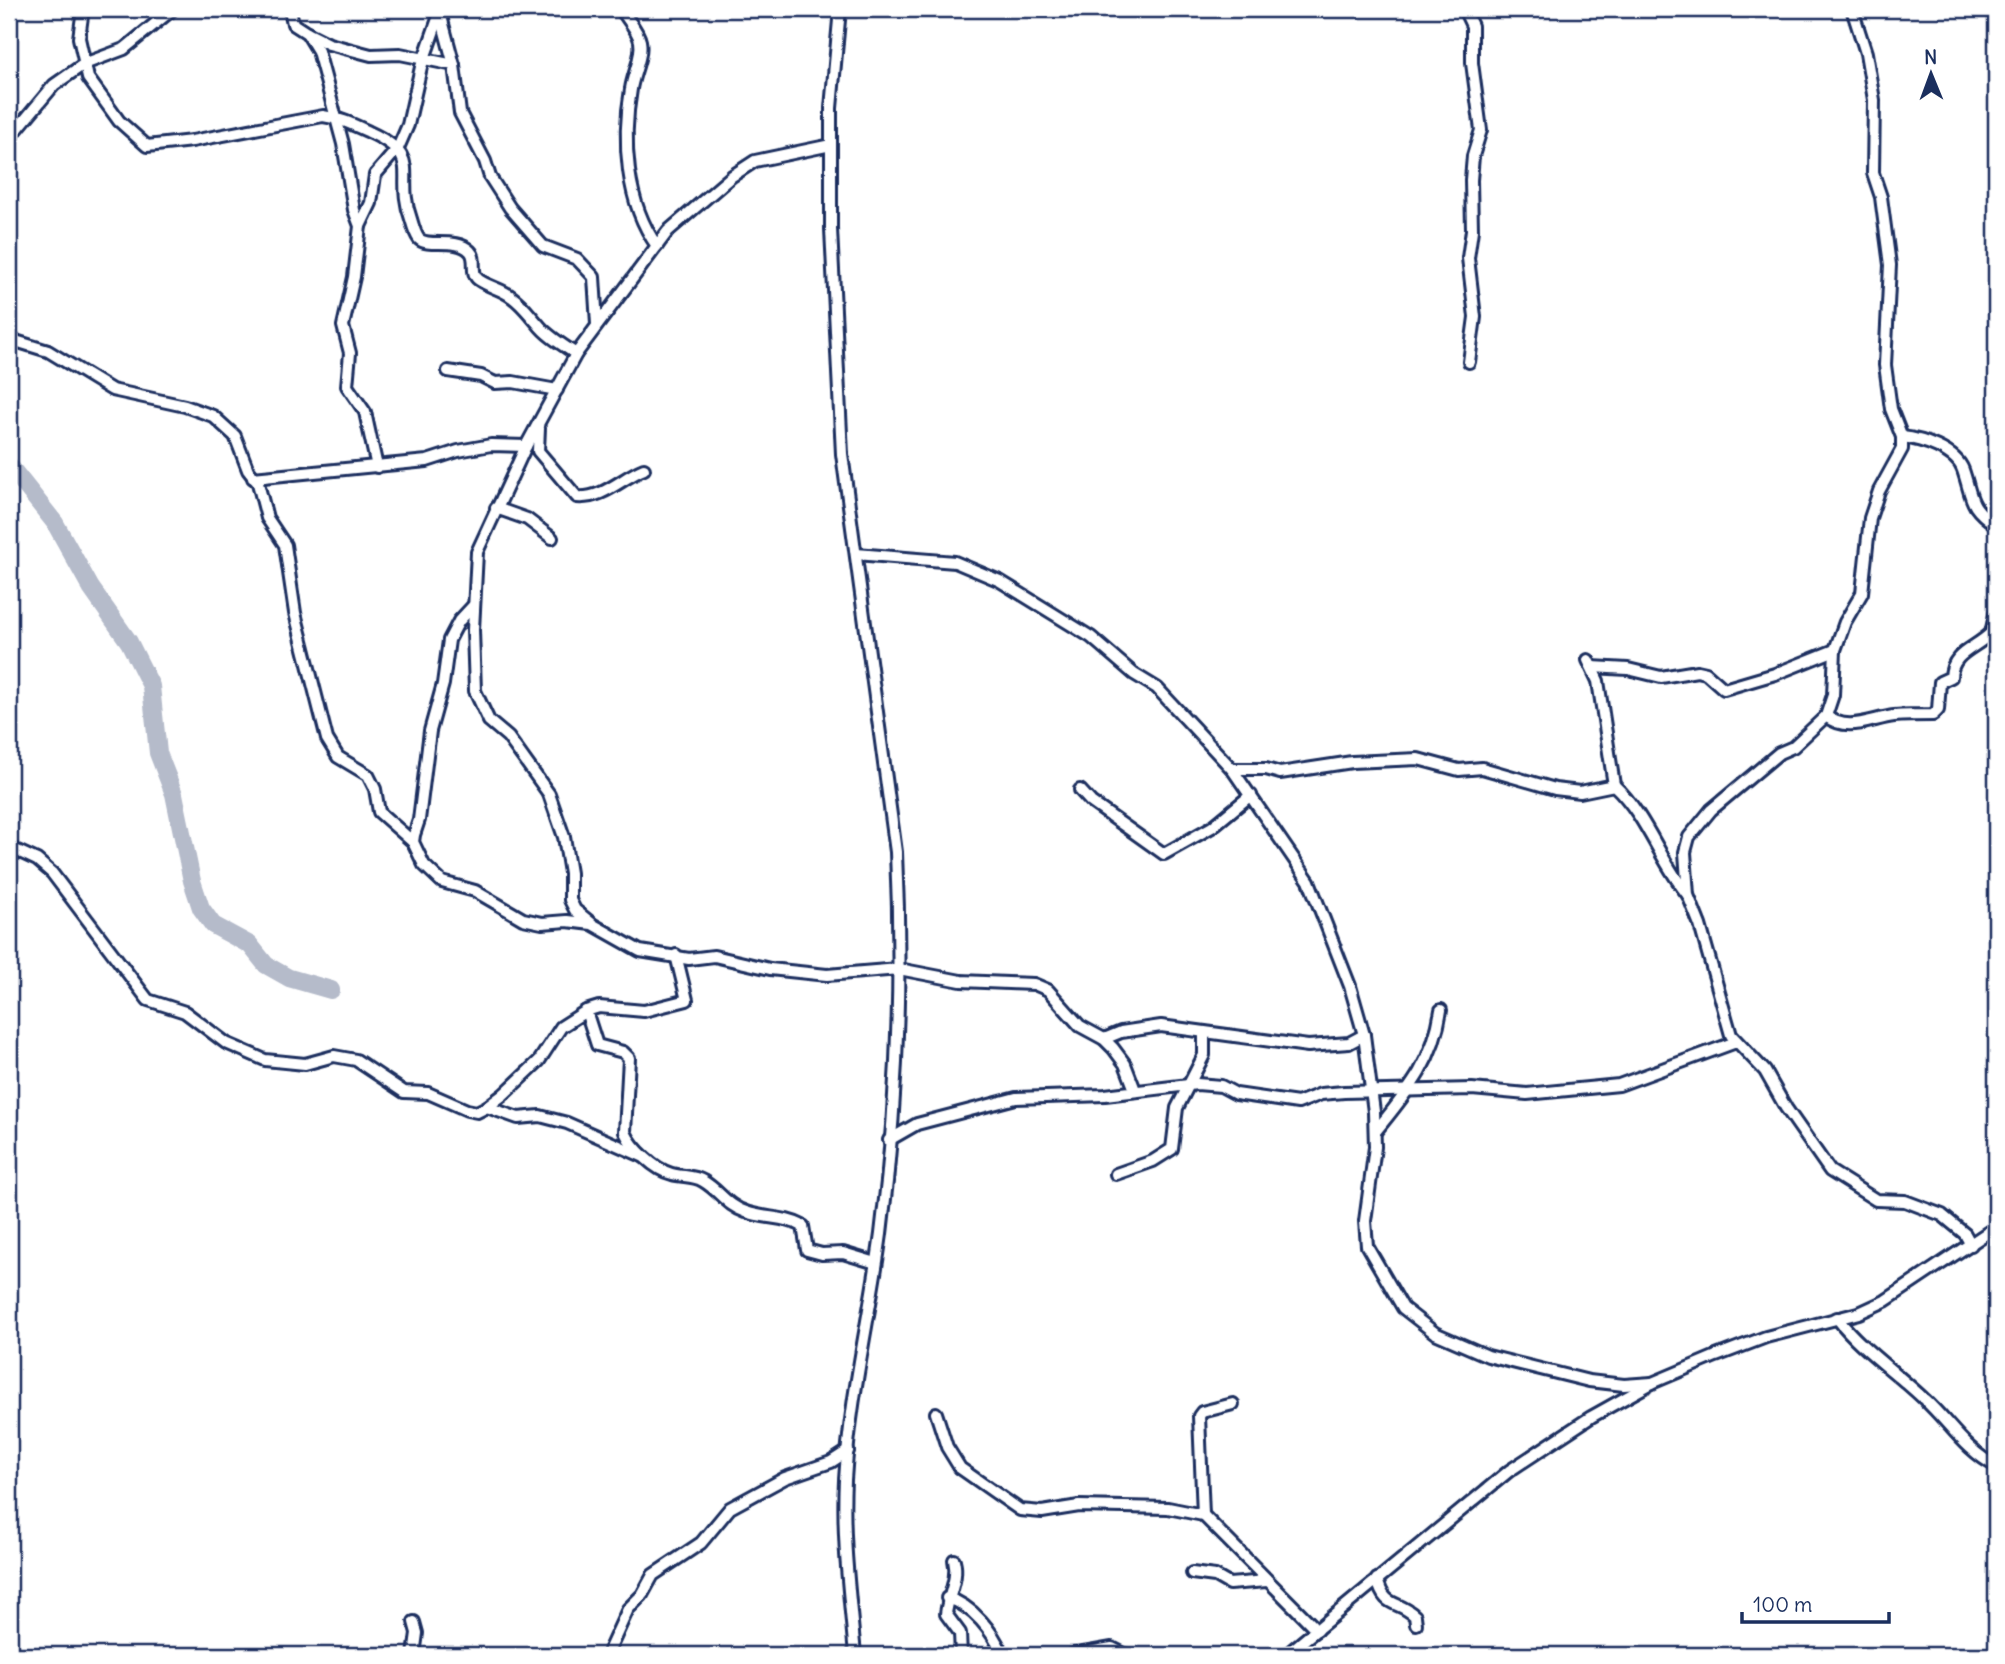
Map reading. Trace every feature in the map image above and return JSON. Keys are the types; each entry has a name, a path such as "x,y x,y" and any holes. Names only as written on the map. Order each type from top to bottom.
{"street":[{"path":"83,9 79,38 84,64 99,97 147,146 192,141 266,124 323,116 335,117 398,148 404,161 408,212 417,237 423,242 444,242 469,249 474,258 474,274 478,279 510,295 533,315 537,324 576,354"},
{"path":"9,139 54,85 84,64 124,49 173,9"},
{"path":"290,9 293,24 329,44 372,55 400,54 454,65"},
{"path":"621,9 640,38 641,50 629,100 630,178 645,225 657,246"},
{"path":"839,9 831,145 836,368 842,454 896,852 899,969 889,1140 876,1263 848,1451 844,1535 855,1655"},
{"path":"1464,9 1472,26 1472,63 1481,130 1473,156 1471,180 1472,230 1468,258 1475,317 1469,362"},
{"path":"1852,9 1866,53 1874,100 1873,173 1881,197 1890,265 1885,365 1891,409 1902,437 1899,455 1879,491 1870,518 1862,593 1845,622 1835,650 1833,695 1826,716 1793,747 1779,753 1712,810 1689,837 1685,852 1688,895 1735,1042 1765,1071 1786,1108 1830,1171 1876,1200 1905,1200 1942,1214 1965,1234 1971,1245"},
{"path":"439,12 454,65 460,113 485,161 493,183 543,246 584,264 594,277 597,324"},
{"path":"377,467 365,412 347,386 350,353 343,326 352,290 360,226 371,203 375,175 398,148 408,125 439,12"},
{"path":"307,33 318,51 349,169 354,210 360,226"},
{"path":"831,145 802,153 765,158 743,168 675,225 576,354 526,446 477,552 473,606 474,691 489,721 508,737 549,794 564,837 570,873 570,900 575,909 592,924 632,948 689,959 714,956 770,969 827,975 899,969 946,979 1023,982 1044,987 1080,1026 1104,1039 1125,1064 1135,1090"},
{"path":"9,339 48,351 112,390 185,406 220,420 235,436 253,478 258,483 267,518 285,545 295,613 327,739 338,757 368,775 373,781 379,812 413,842 424,865 442,882 475,891 523,919 592,924"},
{"path":"448,371 481,376 495,383 513,382 557,390"},
{"path":"540,422 538,452 577,497 619,486 633,473 644,469"},
{"path":"1902,437 1933,446 1959,462 1975,509 1996,525"},
{"path":"253,478 377,467 395,462 427,461 458,451 491,445 526,446"},
{"path":"516,470 538,452"},
{"path":"496,508 527,519 552,538"},
{"path":"856,554 955,562 1000,580 1091,637 1134,674 1157,688 1232,769 1251,795 1309,881 1350,986 1364,1035 1371,1078 1369,1092 1375,1132 1365,1221 1367,1246 1388,1286 1415,1320 1454,1343 1543,1371 1601,1382 1652,1383"},
{"path":"413,842 419,820 430,731 443,684 449,639 459,621 473,606"},
{"path":"1826,716 1839,724 1873,723 1891,716 1933,715 1938,710 1940,682 1951,677 1960,654 1991,633 1996,611"},
{"path":"1688,895 1674,877 1656,840 1614,785 1598,681 1590,663 1661,677 1697,671 1706,673 1724,690 1775,674 1835,650"},
{"path":"1232,769 1266,769 1280,773 1352,762 1418,759 1460,771 1482,768 1555,789 1580,792 1614,785"},
{"path":"1080,790 1091,802 1164,854 1212,827 1251,795"},
{"path":"9,847 37,860 52,873 148,1000 185,1012 226,1043 265,1060 305,1064 334,1056 356,1060 404,1093 428,1093 477,1112 487,1107 539,1062 561,1027 586,1011 599,1007 631,1013 644,1012 683,1003 687,996 679,977 676,955"},
{"path":"1375,1132 1408,1090 1432,1052 1441,1010"},
{"path":"586,1011 597,1045 623,1052 629,1058 625,1132 629,1141 647,1157 670,1174 704,1181 722,1200 743,1212 779,1217 803,1226 807,1250 812,1253 843,1253 876,1263"},
{"path":"1104,1039 1121,1032 1161,1026 1204,1034 1308,1046 1349,1043 1364,1035"},
{"path":"1116,1174 1153,1161 1172,1149 1177,1108 1204,1055 1204,1034"},
{"path":"889,1140 918,1124 1016,1098 1083,1097 1208,1083 1236,1094 1284,1103 1298,1103 1321,1094 1472,1089 1527,1094 1619,1085 1735,1042"},
{"path":"487,1107 518,1118 540,1116 567,1123 647,1157"},
{"path":"1286,1655 1509,1471 1591,1417 1652,1383 1766,1336 1837,1318 1885,1301 1996,1227"},
{"path":"1837,1318 1849,1333 1928,1402 1953,1433 1996,1466"},
{"path":"1203,1515 1199,1416 1202,1412 1233,1404"},
{"path":"936,1413 947,1447 960,1468 1020,1510 1042,1512 1079,1506 1168,1508 1203,1515 1317,1630"},
{"path":"607,1655 628,1609 642,1595 653,1575 701,1543 730,1508 785,1478 831,1462 848,1451"},
{"path":"954,1560 956,1578 947,1598 946,1614 960,1633 961,1655"},
{"path":"1192,1573 1215,1576 1229,1584 1267,1581"},
{"path":"1377,1578 1381,1595 1390,1603 1409,1611 1415,1616 1416,1624"},
{"path":"947,1598 957,1601 985,1625 1003,1655 1023,1655"},
{"path":"414,1622 414,1655"},
{"path":"1072,1655 1112,1648 1126,1655"}],"waterway":[{"path":"9,465 55,523 91,588 129,642 151,686 158,753 174,794 192,881 201,908 213,925 250,945 266,965 289,978 331,990"}]}
